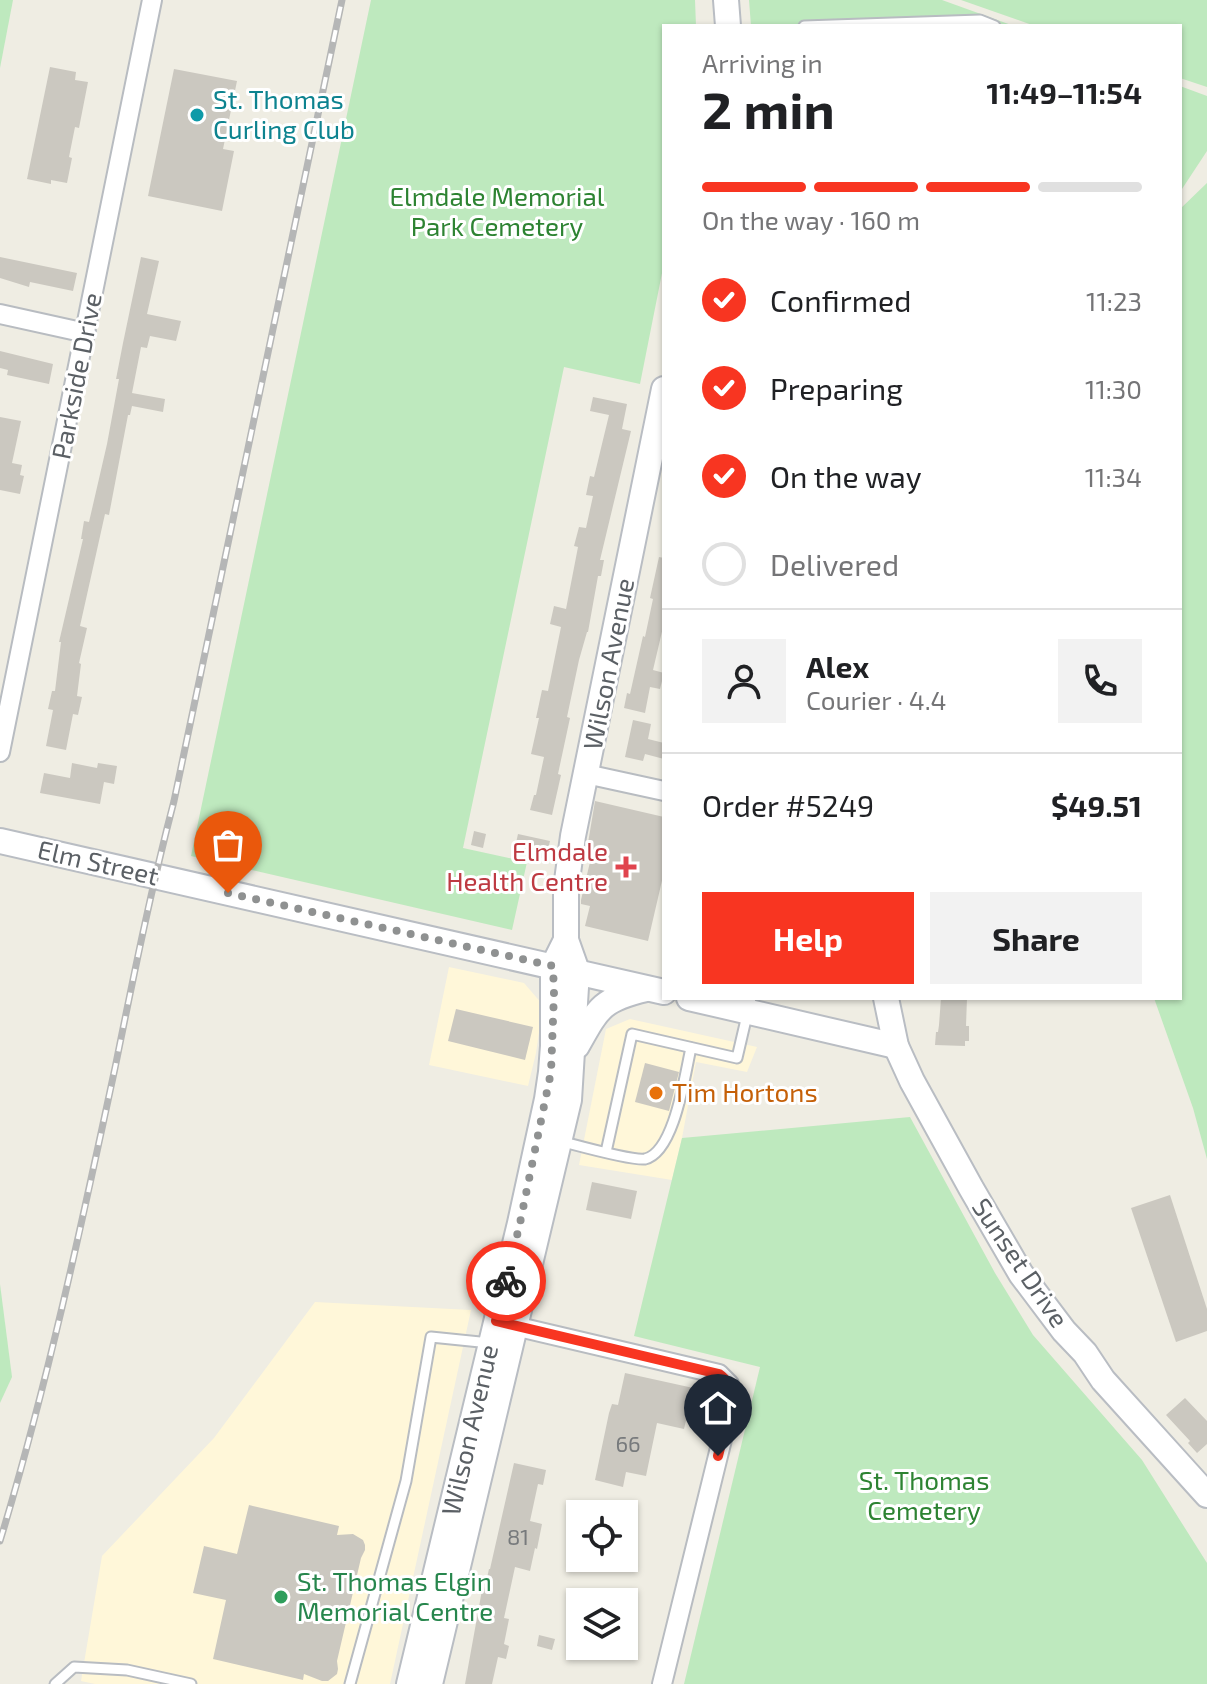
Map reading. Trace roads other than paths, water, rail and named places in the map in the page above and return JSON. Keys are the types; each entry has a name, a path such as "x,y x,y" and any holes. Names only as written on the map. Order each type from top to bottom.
{"street":[{"name":"Parkside Drive","path":"0,752 152,0"},
{"path":"726,0 728,24"},
{"path":"0,314 86,333"},
{"name":"Wilson Avenue","path":"430,1684 458,1523 501,1330 530,1225 560,1141 569,1100 577,971 566,940 566,888 573,836 662,399"},
{"path":"586,774 662,791"},
{"name":"Elm Street","path":"0,841 656,990"},
{"name":"Wilson Avenue","path":"530,1225 551,1072 553,966 566,940"},
{"path":"574,1052 605,1003 622,995 656,990"},
{"path":"706,1000 750,1005 896,1046"},
{"name":"Sunset Drive","path":"886,1000 896,1046 920,1098 1021,1274 1103,1380 1207,1495"},
{"path":"501,1330 719,1374 729,1384 732,1399 662,1684"},
{"name":"Wilson Avenue","path":"409,1684 458,1523"}],"lane":[{"path":"863,24 980,20 990,24"},
{"path":"606,1152 632,1034 737,1058 750,1005"},
{"path":"560,1141 632,1158 645,1159 652,1155 672,1129 691,1048"},
{"path":"350,1684 406,1481 431,1337 501,1330"},
{"path":"55,1684 74,1667 127,1670 191,1684"}],"railway":[{"path":"0,1541 48,1365 89,1187 174,801 342,0"}],"place":[{"name":"St. Thomas Curling Club","path":"197,115"},
{"name":"Elmdale Health Centre","path":"626,867"},
{"name":"Tim Hortons","path":"656,1093"},
{"name":"St. Thomas Elgin Memorial Centre","path":"281,1597"}],"park label":[{"name":"Elmdale Memorial Park Cemetery","path":"497,212"},
{"name":"St. Thomas Cemetery","path":"924,1496"}]}
